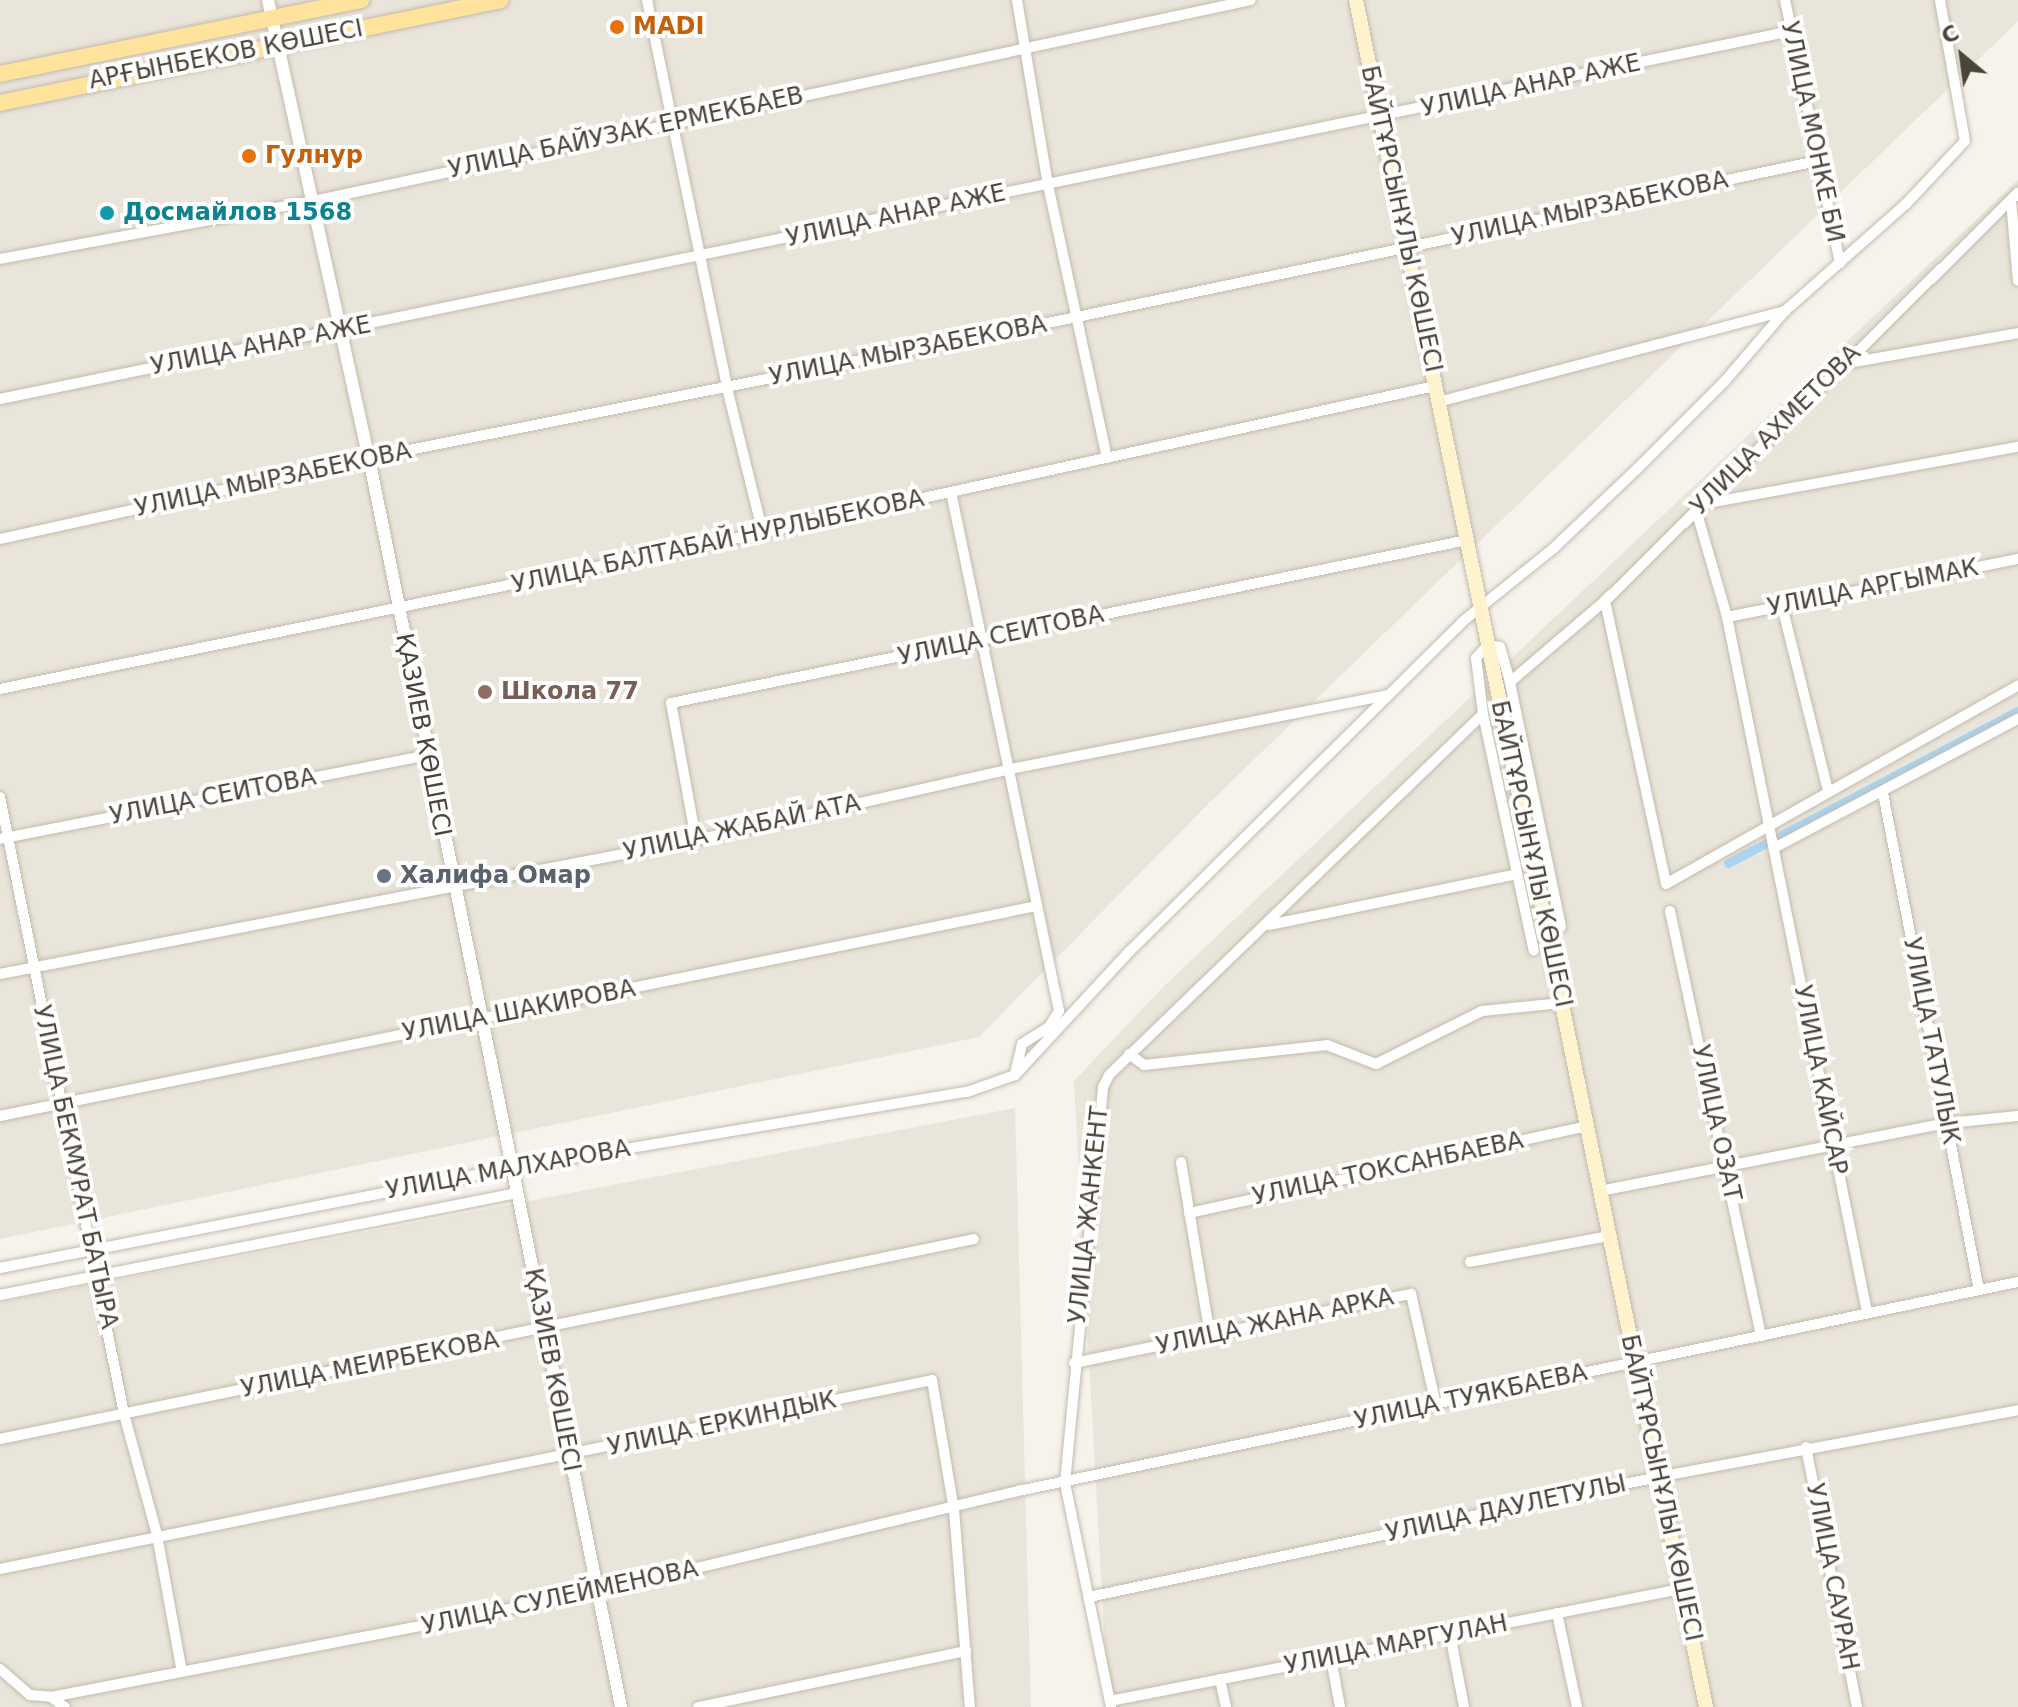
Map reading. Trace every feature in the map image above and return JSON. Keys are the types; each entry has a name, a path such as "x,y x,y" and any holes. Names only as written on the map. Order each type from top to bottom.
{"main road":[{"name":"АРҒЫНБЕКОВ КӨШЕСІ","path":"0,74 362,0"},
{"name":"АРҒЫНБЕКОВ КӨШЕСІ","path":"0,103 501,0"},
{"name":"БАЙТҰРСЫНҰЛЫ КӨШЕСІ","path":"1356,0 1706,1707"}],"street":[{"name":"ҚАЗИЕВ КӨШЕСІ","path":"268,0 309,202 369,458 452,884 621,1707"},
{"path":"647,0 675,122 727,388 763,533"},
{"path":"1017,0 1048,185 1107,458"},
{"name":"УЛИЦА БАЙУЗАК ЕРМЕКБАЕВ","path":"0,259 309,202 1251,0"},
{"name":"УЛИЦА МОНКЕ БИ","path":"1785,0 1840,263"},
{"path":"1015,1075 1130,951 1462,622 1481,610 1493,593 1554,548 1637,469 1725,381 1785,311 1840,263 1965,141 1940,0"},
{"name":"УЛИЦА АНАР АЖЕ","path":"0,399 1380,118 1791,31"},
{"name":"УЛИЦА МЫРЗАБЕКОВА","path":"0,539 369,458 1077,317 1817,161"},
{"path":"2014,196 2018,281"},
{"name":"УЛИЦА АХМЕТОВА","path":"1510,682 1605,601 2014,196"},
{"path":"1438,402 1785,311"},
{"path":"1841,365 2018,333"},
{"name":"УЛИЦА БАЛТАБАЙ НУРЛЫБЕКОВА","path":"0,689 763,533 1435,386"},
{"path":"1769,827 1727,617 1698,507 2018,447"},
{"path":"951,492 1059,1011 1049,1027 1022,1044 1015,1075"},
{"name":"УЛИЦА СЕИТОВА","path":"696,840 671,703 1467,540"},
{"name":"УЛИЦА АРГЫМАК","path":"1727,617 2018,559"},
{"path":"1605,601 1666,884 1828,790 2018,686"},
{"path":"1782,606 1828,790"},
{"path":"1534,951 1483,714 1476,658 1488,645 1500,647 1510,682 1561,927"},
{"name":"УЛИЦА ЖАБАЙ АТА","path":"0,974 452,884 696,840 1011,769 1389,695"},
{"name":"УЛИЦА ЖАНКЕНТ","path":"1111,1704 1065,1483 1074,1363 1103,1087 1129,1054 1267,926 1471,730 1483,714"},
{"path":"1774,848 2018,719"},
{"name":"УЛИЦА СЕИТОВА","path":"4,838 427,755"},
{"name":"УЛИЦА ТАТУЛЫК","path":"1883,793 1979,1290"},
{"name":"УЛИЦА БЕКМУРАТ БАТЫРА","path":"0,797 4,838 99,1275 124,1414 157,1535 182,1672"},
{"name":"УЛИЦА КАЙСАР","path":"1769,827 1867,1312"},
{"path":"1267,926 1517,874"},
{"name":"УЛИЦА ШАКИРОВА","path":"0,1116 1037,906"},
{"name":"УЛИЦА ОЗАТ","path":"1670,911 1761,1336"},
{"path":"1129,1054 1144,1065 1327,1045 1376,1064 1482,1011 1562,1003"},
{"name":"УЛИЦА МАЛХАРОВА","path":"0,1268 511,1168 967,1092 1015,1075"},
{"path":"1600,1191 1726,1170 1948,1123 2018,1116"},
{"name":"УЛИЦА ТОКСАНБАЕВА","path":"1189,1213 1587,1126"},
{"path":"1181,1162 1210,1336"},
{"name":"УЛИЦА МАЛХАРОВА","path":"0,1295 517,1193"},
{"path":"1470,1262 1609,1236"},
{"name":"УЛИЦА МЕИРБЕКОВА","path":"0,1439 544,1330 974,1239"},
{"name":"УЛИЦА ТУЯКБАЕВА","path":"1065,1483 2018,1282"},
{"name":"УЛИЦА ЖАНА АРКА","path":"1074,1363 1411,1294 1436,1405"},
{"name":"УЛИЦА ЕРКИНДЫК","path":"0,1569 932,1380 954,1510 970,1707"},
{"name":"УЛИЦА ДАУЛЕТУЛЫ","path":"1089,1597 1806,1447 2018,1410"},
{"name":"УЛИЦА САУРАН","path":"1806,1447 1857,1707"},
{"name":"УЛИЦА СУЛЕЙМЕНОВА","path":"51,1697 597,1592 1065,1483"},
{"name":"УЛИЦА МАРГУЛАН","path":"1111,1704 1220,1679 1681,1589"},
{"path":"1557,1613 1577,1707"},
{"path":"1450,1634 1464,1707"},
{"path":"698,1707 966,1651"},
{"path":"1331,1658 1340,1707"},
{"path":"0,1669 30,1695 51,1697 65,1707"},
{"path":"1220,1679 1226,1707"}],"shaded area":[{"path":"0,0 2018,0 2018,21 1208,804 979,1037 0,1239"},
{"path":"2018,180 2018,1707 1108,1707 1074,1081 1163,987"},
{"path":"1015,1108 1031,1707 0,1707 0,1302"}],"waterway":[{"path":"1728,863 2018,711"}],"place":[{"name":"MADI","path":"617,27"},
{"name":"Гулнур","path":"249,156"},
{"name":"Досмайлов 1568","path":"107,213"},
{"name":"Школа 77","path":"485,692"},
{"name":"Халифа Омар","path":"384,876"}]}
